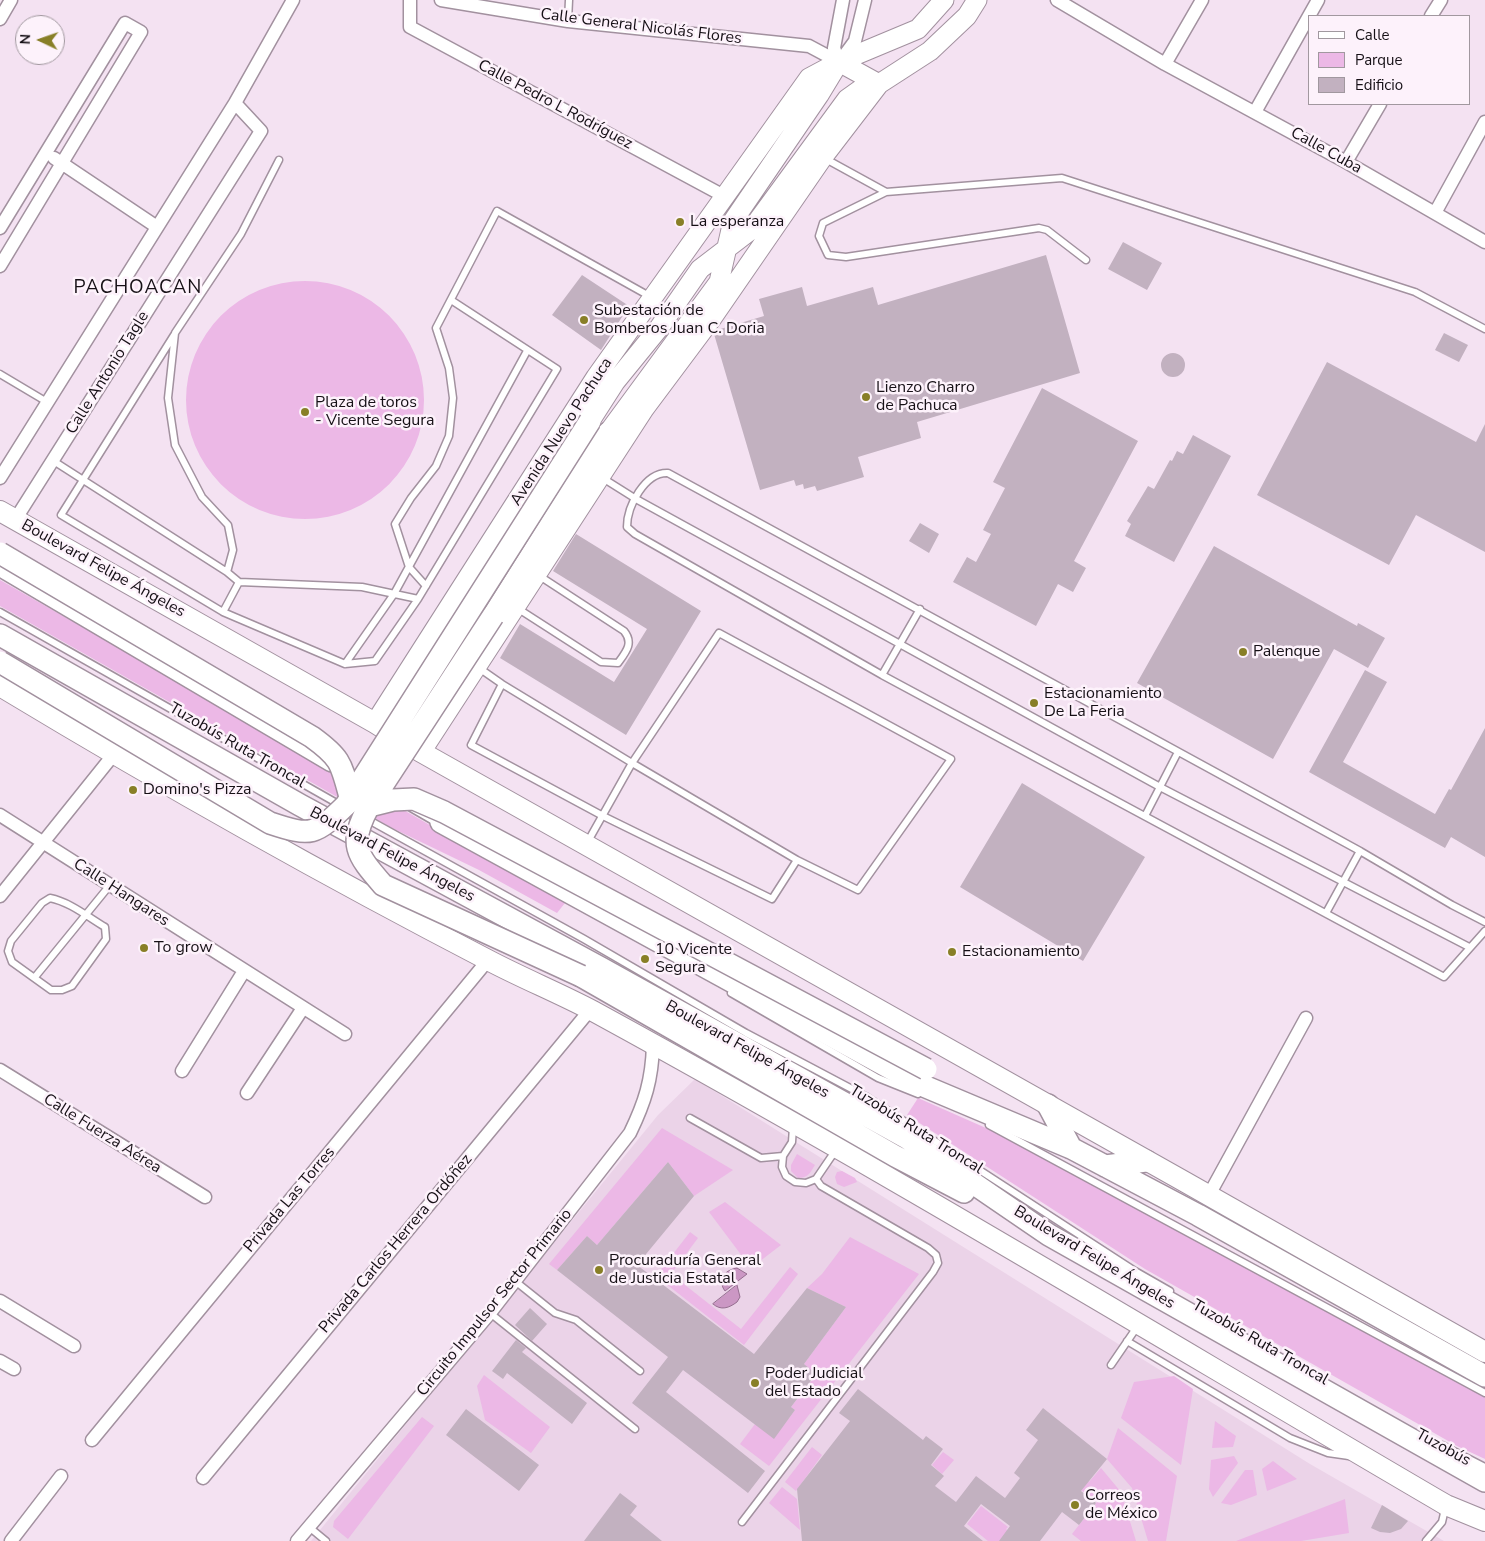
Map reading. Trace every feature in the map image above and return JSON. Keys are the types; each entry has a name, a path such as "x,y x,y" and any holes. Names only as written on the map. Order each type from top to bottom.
{"highway":[{"path":"590,422 358,807 355,838 362,861 382,885 581,976 895,1156 1050,1235"},
{"path":"358,807 608,433"},
{"path":"0,553 312,737 333,752 341,765 358,807"},
{"path":"0,566 356,776 919,1084 987,1118 1071,1148 1207,1220 1485,1388"},
{"name":"Boulevard Felipe Ángeles","path":"0,635 300,805 601,968 907,1138 1050,1235 1485,1480"},
{"path":"0,662 270,823 300,833 322,829 346,805 358,807 393,800 414,799 444,812 955,1085 987,1118"},
{"path":"1048,1105 1071,1148"},
{"path":"1105,1166 1146,1162"}],"main road":[{"path":"608,433 718,282 733,221 819,95 839,62 918,29 944,0"},
{"path":"590,422 616,382 659,328 700,268 750,230 847,98 860,89 879,84 930,51 967,16 977,0"},
{"name":"Avenida Nuevo Pachuca","path":"375,722 596,377 808,78 839,62"},
{"path":"839,62 879,84"},
{"path":"421,752 644,409 712,318 823,157 879,84"},
{"name":"Boulevard Felipe Ángeles","path":"7,515 375,722 421,752 1146,1162 1210,1195 1485,1352"},
{"path":"0,686 114,754 488,960 590,1010 793,1123 840,1150 1133,1333 1365,1458 1446,1505 1485,1521"},
{"path":"396,690 415,712 444,719"}],"street":[{"path":"0,18 12,0"},
{"path":"0,478 236,103 293,0"},
{"name":"Calle Pedro L Rodríguez","path":"410,0 410,27 724,196"},
{"name":"Calle General Nicolás Flores","path":"441,0 568,20 809,46 839,62"},
{"path":"839,62 834,48 843,0"},
{"name":"Avenida Nuevo Pachuca","path":"839,62 855,41 865,0"},
{"name":"Calle Cuba","path":"1057,0 1165,64 1346,162 1485,242"},
{"path":"1165,64 1202,0"},
{"path":"1310,15 1318,0"},
{"path":"1432,15 1441,0"},
{"path":"1255,112 1308,18"},
{"path":"0,228 125,24 141,32 62,163 5,245 0,266"},
{"name":"Calle Antonio Tagle","path":"7,515 52,460 261,131 236,103"},
{"path":"1346,162 1379,105"},
{"path":"1435,213 1485,122"},
{"path":"46,153 157,227"},
{"path":"0,896 114,754"},
{"name":"Calle Hangares","path":"0,815 345,1034"},
{"name":"Privada Las Torres","path":"92,1440 488,960"},
{"path":"182,1071 244,971"},
{"path":"247,1093 303,1008"},
{"name":"Privada Carlos Herrera Ordóñez","path":"203,1478 590,1010"},
{"path":"1210,1195 1306,1018"},
{"name":"Circuito Impulsor Sector Primario","path":"297,1541 490,1313 630,1133 645,1103 652,1073 653,1045"},
{"name":"Calle Fuerza Aérea","path":"0,1070 205,1197"},
{"path":"0,1301 74,1346"},
{"path":"0,1361 14,1369"},
{"path":"18,1538 62,1476"}],"lane":[{"path":"568,20 569,0"},
{"path":"823,157 886,192"},
{"path":"279,160 241,234 175,333 61,516 223,612 345,664 375,661 418,599 557,369 451,300"},
{"path":"1086,260 1047,230 1039,228 846,257 828,255 819,236 823,223 886,192 1062,178 1415,292 1485,329"},
{"path":"426,586 409,567 395,524 411,498 436,466 449,436 453,398 449,368 436,328 497,211 652,298"},
{"path":"175,333 168,398 175,445 202,497 228,525 233,550 226,572"},
{"path":"345,664 394,594 527,351"},
{"path":"0,374 47,402"},
{"path":"52,460 239,582 362,587 418,599"},
{"path":"1485,922 1452,905 1360,851 920,609 668,473 658,472 651,477 636,499 627,518 627,527 634,534 882,675 1444,978 1485,931"},
{"path":"600,476 636,499 1160,787 1470,947"},
{"name":"Tuzobús Ruta Troncal","path":"0,572 637,938"},
{"path":"516,607 601,662 618,663 629,648 629,637 624,630 537,574"},
{"path":"223,612 239,582"},
{"path":"882,675 920,609"},
{"name":"Tuzobús Ruta Troncal","path":"0,612 358,807 746,1032 867,1097 1135,1271 1178,1296"},
{"path":"477,666 502,684 632,763 797,860 858,890 951,759 719,633 632,763 586,844"},
{"path":"502,684 471,745 603,816 772,899 797,860"},
{"path":"1145,816 1178,752"},
{"path":"1326,913 1360,851"},
{"path":"35,977 110,885"},
{"path":"50,898 59,900 105,927 106,939 72,986 62,990 52,990 35,977 12,962 8,951 11,941 42,903 50,898"},
{"name":"Tuzobús Ruta Troncal","path":"723,988 878,1078 921,1096"},
{"path":"690,1118 762,1158 783,1156"},
{"path":"987,1118 1485,1388"},
{"path":"793,1123 792,1142 783,1156 782,1168 786,1176 795,1182 806,1183 816,1179 830,1157 840,1150"},
{"path":"742,1522 934,1272 938,1263 936,1254 928,1248 822,1186 816,1179"},
{"path":"515,1281 555,1313 576,1320 640,1371"},
{"path":"490,1313 635,1429"},
{"path":"1111,1365 1133,1333"},
{"name":"Tuzobús","path":"1485,1467 1434,1442 1485,1472"},
{"path":"1426,1541 1442,1522 1446,1505"},
{"path":"309,1527 326,1541"}],"shaded area":[{"path":"695,1079 1310,1464 1444,1541 311,1541 658,1115"},
{"path":"737,1268 747,1274 725,1291 722,1283 723,1276 732,1269"},
{"path":"737,1285 740,1297 737,1302 725,1308 713,1304"}],"green space":[{"name":"Plaza de toros - Vicente Segura","path":"305,281 339,286 350,290 371,301 389,316 404,334 415,355 419,366 424,400 419,434 415,445 404,466 389,484 371,499 350,510 339,514 305,519 271,514 260,510 239,499 221,484 206,466 195,445 191,434 186,400 191,366 195,355 206,334 221,316 239,301 260,290 271,286"},
{"path":"0,580 565,903 557,913 479,870 392,828 0,606"},
{"path":"918,1098 995,1132 1482,1395 1485,1397 1485,1459 1457,1446 1145,1269 907,1115"},
{"path":"662,1128 733,1170 694,1196 668,1162 597,1245 587,1236 557,1270 549,1264"},
{"path":"797,1154 815,1165 810,1173 804,1177 798,1178 791,1171 791,1165"},
{"path":"842,1171 855,1178 857,1182 844,1187 837,1184 835,1177 837,1172"},
{"path":"725,1202 781,1245 751,1268 709,1212"},
{"path":"690,1232 698,1238 671,1274 741,1329 790,1267 798,1274 744,1345 656,1276"},
{"path":"850,1237 919,1274 769,1466 740,1444 755,1424 774,1438 795,1410 791,1407 816,1375 804,1364 846,1307 807,1288 822,1274"},
{"path":"484,1375 550,1427 531,1453 485,1420 477,1386"},
{"path":"1174,1376 1193,1389 1181,1465 1121,1418 1134,1382"},
{"path":"422,1417 434,1426 348,1539 333,1527 334,1521"},
{"path":"1215,1421 1236,1436 1233,1447 1212,1448"},
{"path":"1118,1428 1177,1476 1166,1541 1148,1541 1132,1488 1107,1459"},
{"path":"812,1447 822,1455 796,1491 785,1482"},
{"path":"943,1452 954,1460 942,1474 932,1465"},
{"path":"1051,1452 1089,1482 1101,1468 1121,1492 1136,1541 1081,1541 1072,1534 1097,1502 1044,1462"},
{"path":"1234,1456 1238,1463 1213,1497 1209,1489 1211,1460"},
{"path":"1273,1461 1297,1479 1267,1491 1262,1469"},
{"path":"1245,1470 1253,1470 1257,1495 1231,1505 1221,1503"},
{"path":"782,1487 797,1499 800,1530 769,1503"},
{"path":"1345,1499 1349,1533 1301,1541 1236,1541"},
{"path":"981,1506 1008,1527 1006,1529 1014,1536 1010,1541 988,1541 967,1524"}],"building":[{"path":"1123,242 1162,263 1147,290 1108,269"},
{"name":"Lienzo Charro de Pachuca","path":"1046,255 1080,373 917,422 921,438 858,457 864,477 817,491 815,486 804,489 803,484 796,486 794,480 760,490 714,334 717,330 764,316 759,299 802,287 807,306 873,287 878,305"},
{"path":"582,275 629,306 601,350 552,315"},
{"path":"1444,333 1468,345 1459,362 1435,350"},
{"path":"1173,353 1182,356 1185,365 1182,374 1173,377 1164,374 1161,365 1164,356"},
{"path":"1327,362 1476,442 1485,424 1485,552 1416,515 1389,565 1257,495"},
{"path":"1042,388 1138,441 1074,561 1086,568 1073,592 1058,584 1036,626 953,582 967,557 976,562 991,534 983,530 1005,488 993,482"},
{"path":"1193,435 1231,456 1174,562 1125,536 1131,524 1127,521 1148,486 1154,489 1170,460 1172,461 1177,451 1183,454"},
{"path":"920,523 939,534 929,553 909,541"},
{"path":"576,534 701,611 626,735 500,658 520,624 614,682 647,629 553,571"},
{"name":"Palenque","path":"1214,546 1357,626 1358,623 1385,638 1368,668 1334,649 1273,759 1137,683"},
{"path":"1365,670 1387,682 1343,762 1435,814 1449,789 1451,790 1485,728 1485,857 1451,837 1445,848 1309,772"},
{"path":"1022,783 1145,857 1083,961 960,887"},
{"path":"668,1162 694,1196 637,1265 754,1354 807,1288 846,1307 804,1364 816,1374 791,1407 795,1410 774,1439 683,1370 666,1392 765,1471 748,1493 632,1403 668,1357 557,1270 587,1236 597,1245"},
{"path":"530,1308 547,1324 532,1341 515,1325"},
{"path":"516,1340 526,1348 522,1352 587,1403 572,1424 507,1373 503,1379 492,1371"},
{"path":"858,1389 923,1440 926,1436 943,1449 931,1465 944,1476 935,1486 956,1502 976,1476 1005,1498 1020,1478 1014,1473 1038,1440 1026,1430 1043,1408 1107,1459 1081,1491 1096,1503 1079,1525 1062,1512 1040,1541 999,1541 1010,1526 981,1504 964,1526 983,1541 802,1541 797,1489 850,1421 839,1413"},
{"path":"466,1409 539,1465 519,1491 446,1435"},
{"path":"620,1493 637,1506 630,1515 662,1541 584,1541"},
{"path":"1382,1505 1408,1521 1401,1529 1390,1533 1380,1532 1371,1528"}],"place":[{"name":"La esperanza","path":"680,222"},
{"name":"Subestación de Bomberos Juan C. Doria","path":"584,320"},
{"name":"Lienzo Charro de Pachuca","path":"866,397"},
{"name":"Plaza de toros - Vicente Segura","path":"305,412"},
{"name":"Palenque","path":"1243,652"},
{"name":"Estacionamiento De La Feria","path":"1034,703"},
{"name":"Domino's Pizza","path":"133,790"},
{"name":"To grow","path":"144,948"},
{"name":"Estacionamiento","path":"952,952"},
{"name":"10 Vicente Segura","path":"645,959"},
{"name":"Procuraduría General de Justicia Estatal","path":"599,1270"},
{"name":"Poder Judicial del Estado","path":"755,1383"},
{"name":"Correos de México","path":"1075,1505"}],"district":[{"name":"PACHOACAN","path":"138,288"}]}
